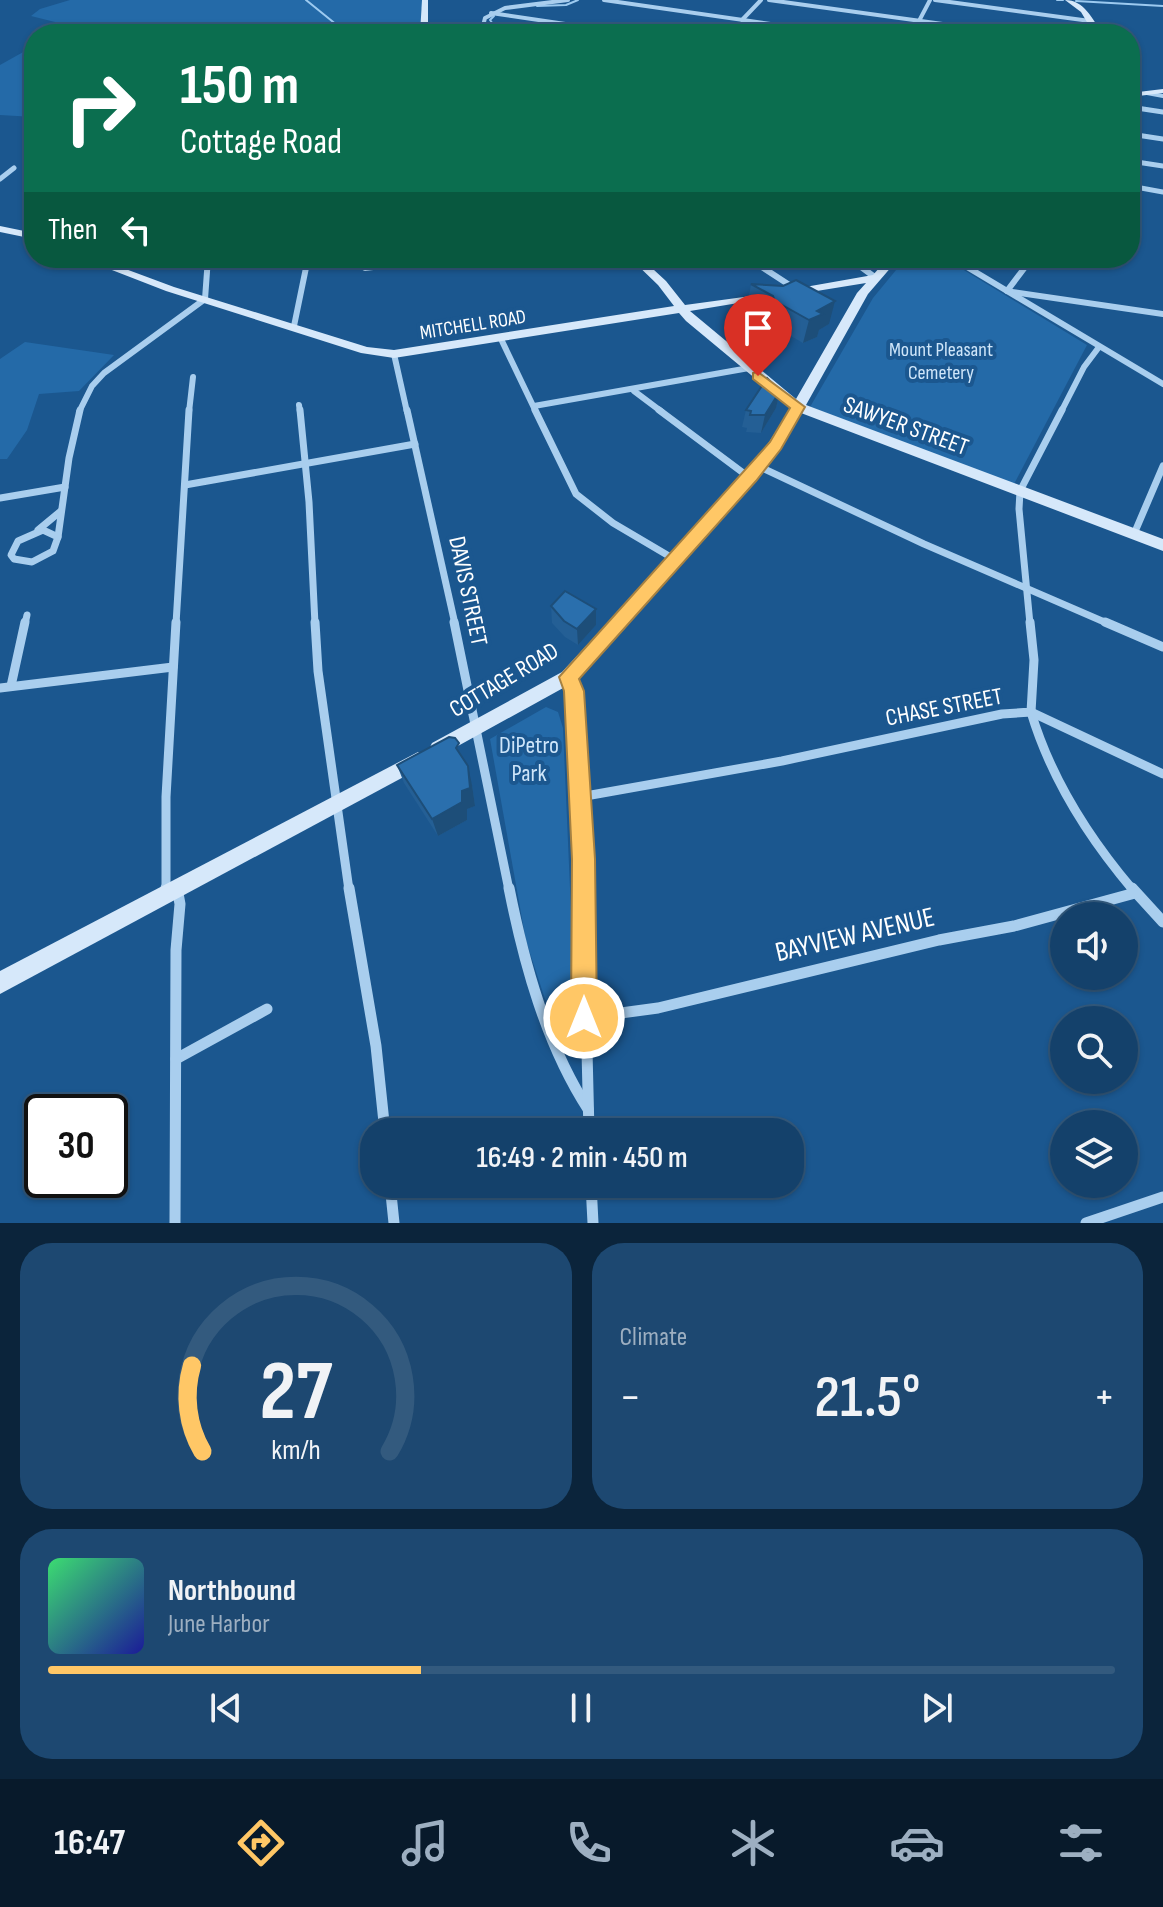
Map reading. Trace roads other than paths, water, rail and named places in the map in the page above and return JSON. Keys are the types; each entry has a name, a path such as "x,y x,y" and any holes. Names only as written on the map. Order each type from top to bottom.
{"street":[{"path":"424,24 425,0"},
{"path":"484,24 491,13 505,8 568,0"},
{"path":"604,0 766,24"},
{"path":"742,20 761,0"},
{"path":"769,0 941,24"},
{"path":"919,21 932,0 1090,21"},
{"path":"1068,0 1080,7 1092,24"},
{"path":"491,13 565,24"},
{"path":"1140,94 1163,94"},
{"path":"1140,109 1163,112"},
{"path":"1140,136 1163,139"},
{"path":"1140,163 1163,166"},
{"path":"0,179 14,168"},
{"path":"1140,188 1163,192"},
{"path":"0,229 24,234"},
{"name":"MITCHELL ROAD","path":"115,268 365,350 394,354 876,278"},
{"path":"61,510 14,544 11,549 14,559 32,562 47,556 57,546 80,407 91,388 122,359 205,299 207,268"},
{"path":"294,326 306,268"},
{"name":"SAWYER STREET","path":"646,268 704,332 798,407 1163,545"},
{"path":"764,268 798,290"},
{"path":"862,268 876,278"},
{"name":"COTTAGE ROAD","path":"0,983 568,677 755,472 798,407 864,291 885,268"},
{"path":"969,268 1163,384"},
{"path":"1007,291 1024,268"},
{"path":"1007,291 1163,314"},
{"path":"501,339 576,494 613,523 674,559"},
{"name":"CHASE STREET","path":"580,797 782,761 1002,714 1031,712 1034,660 1019,509 1020,491 1084,367 1099,347"},
{"name":"DAVIS STREET","path":"394,354 521,948 548,1025 574,1087 588,1109"},
{"path":"534,406 634,391 749,368"},
{"path":"175,1223 176,950 180,904 171,891 166,797 193,377"},
{"path":"634,391 755,472 1163,647"},
{"path":"299,405 318,671 376,1046 384,1118"},
{"path":"185,485 415,444"},
{"path":"1134,534 1163,466"},
{"path":"0,498 65,487"},
{"path":"35,531 50,531 58,537"},
{"path":"11,686 27,615"},
{"path":"0,688 173,667"},
{"path":"568,677 574,691 580,797 588,1118"},
{"path":"1031,712 1163,774"},
{"path":"1031,712 1044,757 1094,838 1135,893 1163,922"},
{"name":"BAYVIEW AVENUE","path":"584,1018 658,1008 939,940 1014,926 1135,893"},
{"path":"176,1059 267,1009"},
{"path":"1086,1223 1163,1197"},
{"path":"391,1198 394,1223"},
{"path":"592,1198 593,1223"}],"waterway":[{"path":"306,0 336,24"},
{"path":"537,6 566,5 578,0"},
{"path":"1057,0 1063,0"},
{"path":"1076,1 1163,6"},
{"path":"493,24 490,20 494,16"}],"park label":[{"name":"Mount Pleasant Cemetery","path":"941,362"},
{"name":"DiPetro Park","path":"529,759"}]}
